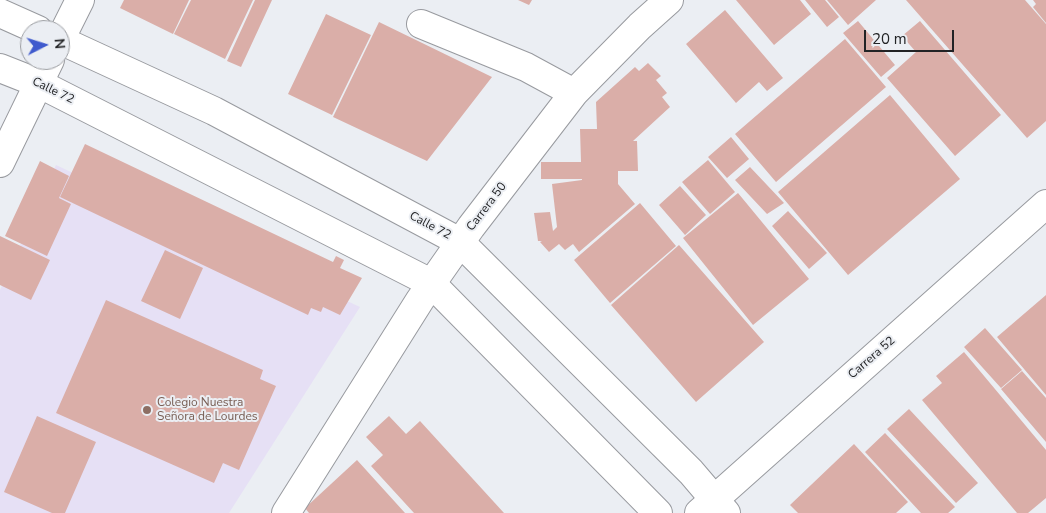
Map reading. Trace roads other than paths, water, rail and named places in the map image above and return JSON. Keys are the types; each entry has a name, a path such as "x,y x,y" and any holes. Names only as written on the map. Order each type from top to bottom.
{"main road":[{"path":"70,20 80,0"},
{"name":"Carrera 50","path":"286,513 431,284 460,242 574,93 640,26 669,0"},
{"path":"0,13 20,22"},
{"path":"421,24 526,67 574,93"},
{"name":"Calle 72","path":"70,45 214,112 460,242 691,472 713,508"},
{"name":"Calle 72","path":"0,68 44,72 431,284 658,513"},
{"path":"0,163 44,72"},
{"name":"Carrera 52","path":"713,508 1046,204"}],"place":[{"name":"Colegio Nuestra Señora de Lourdes","path":"147,410"}]}
